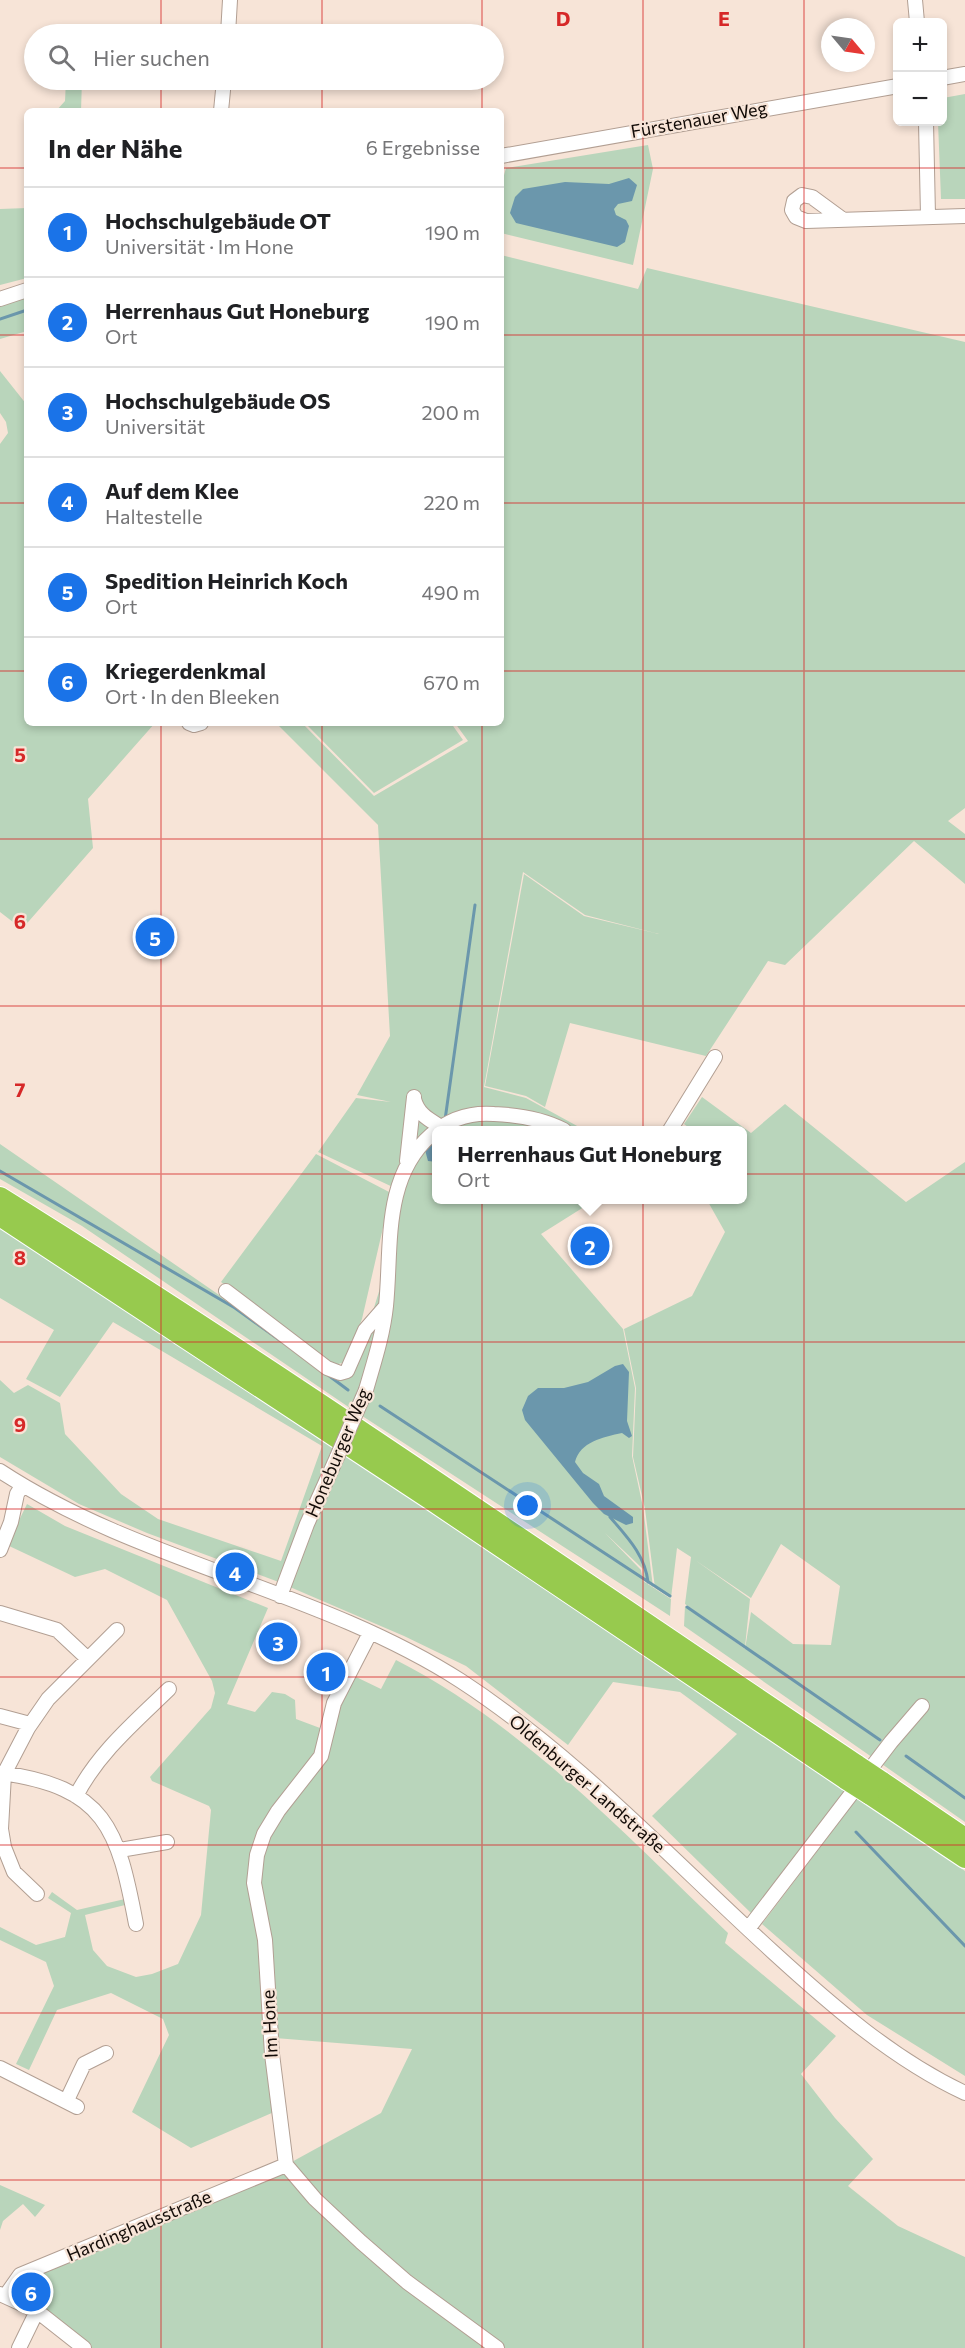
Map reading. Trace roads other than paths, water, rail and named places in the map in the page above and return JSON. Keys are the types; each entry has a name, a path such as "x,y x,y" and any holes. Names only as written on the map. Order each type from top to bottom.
{"highway":[{"path":"0,1197 117,1271 657,1642"},
{"path":"0,1216 677,1655 875,1787 965,1838"},
{"path":"875,1787 965,1858"}],"street":[{"path":"229,24 230,0"},
{"path":"915,0 917,18"},
{"path":"947,77 965,74"},
{"name":"Fürstenauer Weg","path":"504,155 893,87"},
{"path":"221,108 223,90"},
{"path":"926,126 928,216"},
{"path":"842,219 965,216"},
{"path":"0,298 24,291"},
{"path":"672,1126 716,1057"},
{"name":"Honeburger Weg","path":"280,1596 366,1390 381,1338 386,1306 392,1222 397,1189 407,1163 414,1097 417,1108 425,1118 443,1125 464,1116 500,1114 543,1122 552,1126"},
{"name":"Honeburger Weg","path":"407,1163 432,1135"},
{"name":"Honeburger Weg","path":"226,1291 327,1368 340,1373 347,1371 365,1330 386,1306"},
{"name":"Oldenburger Landstraße","path":"0,1471 70,1513 133,1541 280,1596 370,1634 459,1679 542,1741 748,1929 856,2023 927,2073 965,2093"},
{"path":"0,1550 22,1486"},
{"path":"0,1613 57,1630 88,1659"},
{"path":"37,1894 22,1882 3,1855 2,1774 30,1724 48,1699 117,1630"},
{"name":"Im Hone","path":"286,2164 272,2062 266,1940 254,1883 257,1855 264,1834 278,1810 321,1756 334,1703 370,1634"},
{"path":"76,1796 88,1773 106,1752 169,1689"},
{"path":"748,1929 891,1742 922,1706"},
{"path":"0,1716 30,1724"},
{"path":"2,1774 52,1783 76,1796 106,1824 120,1850 136,1924"},
{"path":"120,1850 166,1842"},
{"path":"0,2068 72,2103 84,2064 106,2053"},
{"path":"286,2164 315,2199 361,2242 407,2282 497,2348"},
{"name":"Hardinghausstraße","path":"3,2294 20,2275 286,2164"},
{"path":"3,2294 36,2311 84,2348"},
{"path":"19,2348 36,2311"}],"water":[{"path":"629,178 637,185 632,201 618,204 614,209 616,215 626,220 629,226 625,242 617,247 516,223 510,213 515,197 523,189 565,182 609,184"},
{"path":"432,1142 432,1161 428,1161 425,1150"},
{"path":"623,1364 629,1372 627,1421 632,1436 629,1438 622,1433 593,1442 582,1450 575,1462 583,1473 599,1484 604,1496 633,1517 633,1523 626,1525 604,1514 593,1503 525,1420 522,1410 528,1396 538,1388 564,1388 588,1382 615,1366"}],"waterway":[{"path":"0,319 24,311"},
{"path":"445,1120 475,905"},
{"path":"0,1171 235,1308 281,1341"},
{"path":"328,1375 348,1390"},
{"path":"380,1406 670,1596"},
{"path":"610,1517 639,1555 648,1582"},
{"path":"687,1607 880,1740"},
{"path":"906,1756 965,1798"},
{"path":"856,1832 965,1946"}],"place":[{"name":"Spedition Heinrich Koch","path":"155,937"},
{"name":"Herrenhaus Gut Honeburg","path":"590,1246"},
{"name":"Auf dem Klee","path":"235,1572"},
{"name":"Hochschulgebäude OS","path":"278,1642"},
{"name":"Hochschulgebäude OT","path":"326,1672"},
{"name":"Kriegerdenkmal","path":"31,2292"}]}
